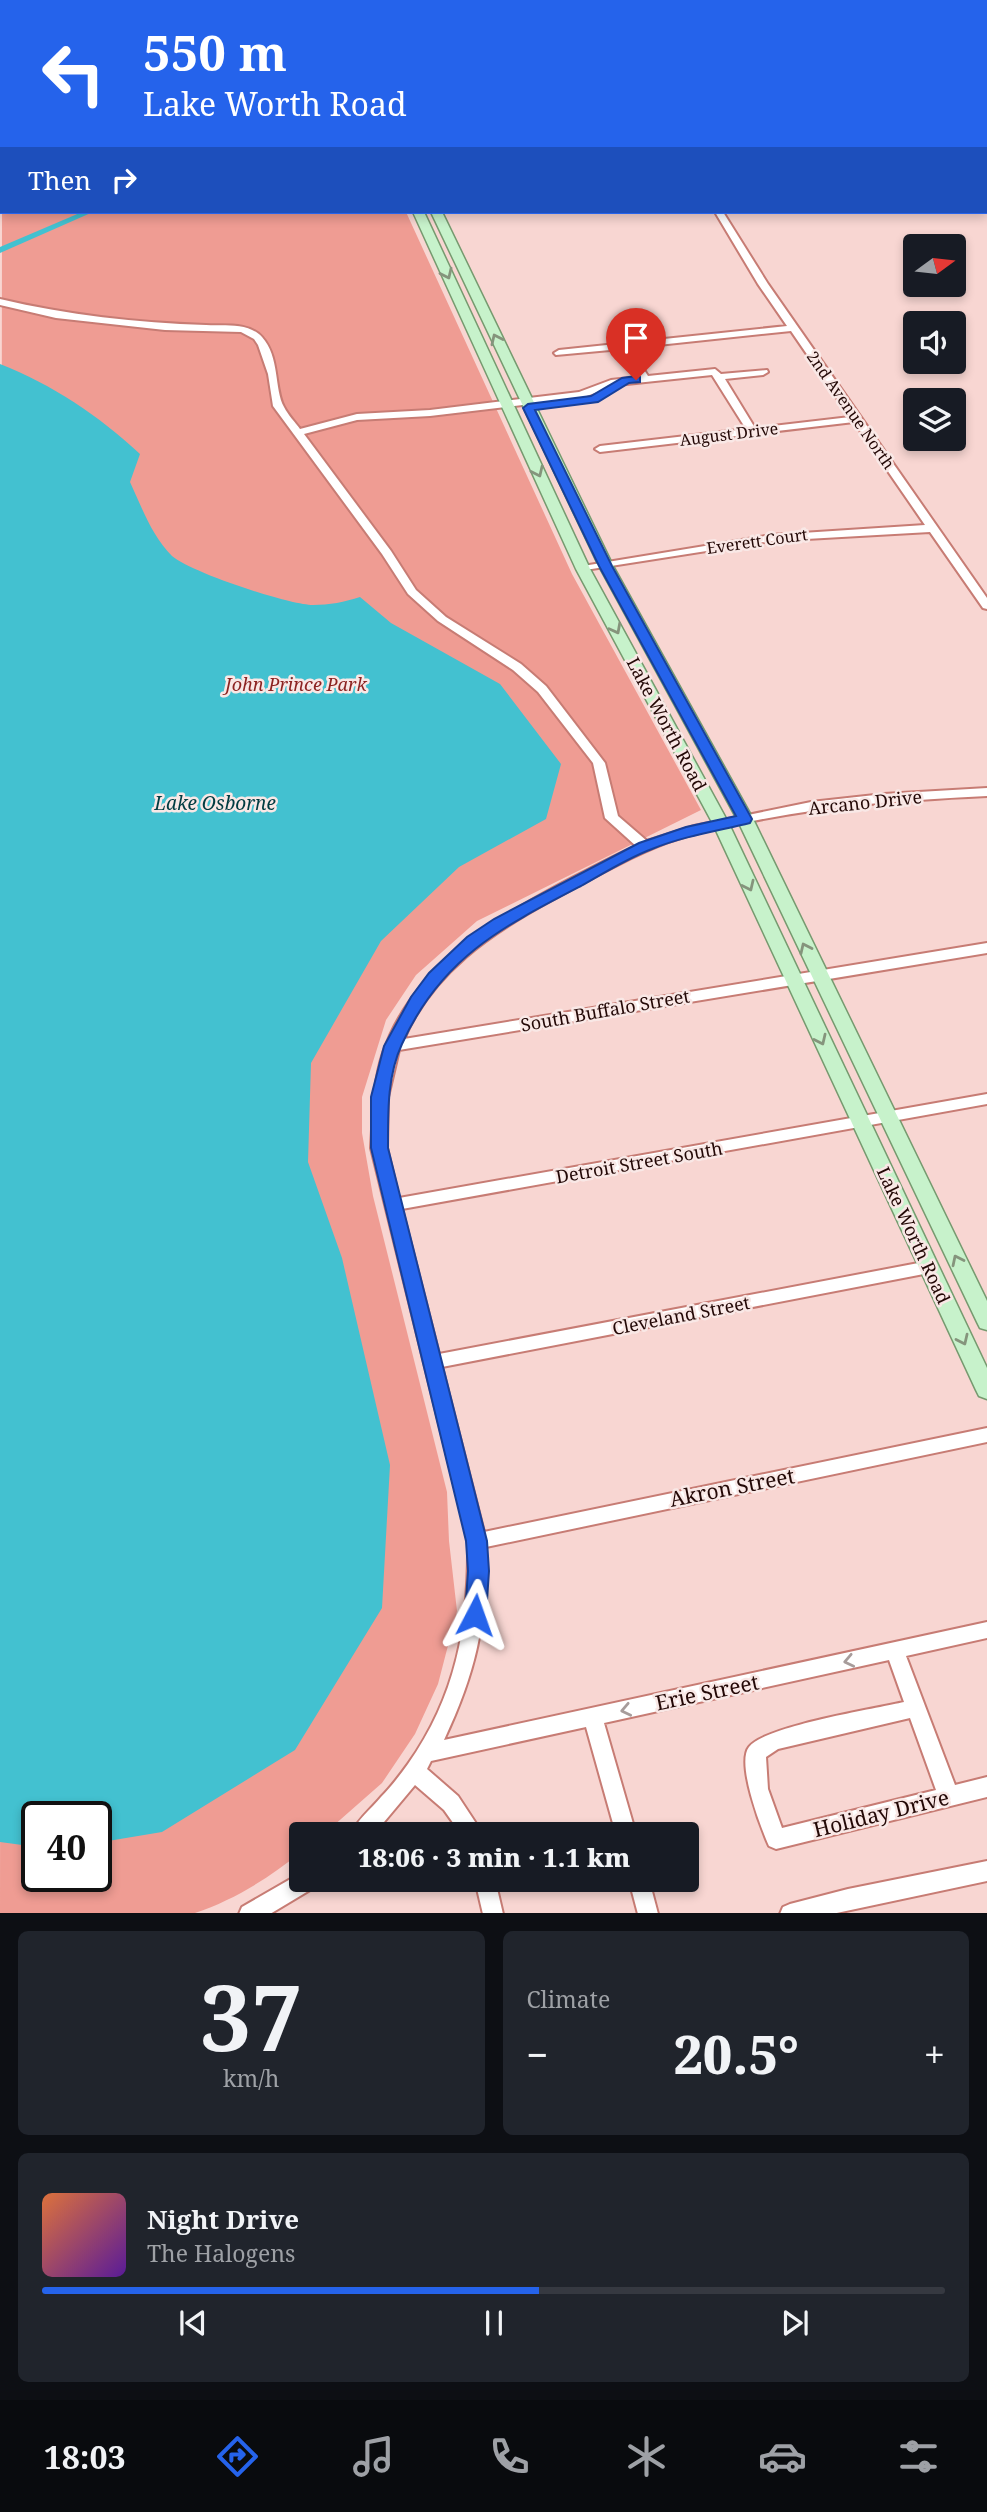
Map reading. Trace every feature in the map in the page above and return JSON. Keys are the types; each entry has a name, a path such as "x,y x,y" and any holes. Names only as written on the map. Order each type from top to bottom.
{"main road":[{"name":"Lake Worth Road","path":"419,214 583,569 720,824 987,1390"},
{"name":"Lake Worth Road","path":"438,217 606,566 745,819 818,977 987,1322"}],"street":[{"name":"2nd Avenue North","path":"720,214 793,328 987,606"},
{"path":"0,302 56,314 165,327 243,329 251,333 263,345 273,374 278,406 300,432 412,592 442,619 517,667 542,689 598,763 612,818 645,846"},
{"path":"559,353 793,328"},
{"path":"624,346 645,379"},
{"path":"300,432 357,417 430,413 443,416 527,404 594,399 626,380 715,372 753,432"},
{"path":"719,377 763,372"},
{"name":"August Drive","path":"600,449 857,419"},
{"name":"Everett Court","path":"583,569 771,538 933,528"},
{"name":"Arcano Drive","path":"373,1822 415,1772 445,1723 468,1660 477,1599 477,1541 379,1148 378,1117 382,1087 393,1046 423,993 449,962 473,941 518,911 645,846 720,824 847,801 987,792"},
{"name":"South Buffalo Street","path":"393,1046 792,978 818,977 987,948"},
{"name":"Detroit Street South","path":"392,1205 987,1099"},
{"name":"Cleveland Street","path":"432,1362 929,1267"},
{"name":"Akron Street","path":"477,1541 987,1435"},
{"name":"Erie Street","path":"427,1753 987,1630"},
{"path":"895,1651 949,1797"},
{"name":"Holiday Drive","path":"916,1708 773,1741 757,1754 758,1789 776,1839 987,1787"},
{"path":"593,1717 623,1822"},
{"path":"415,1772 451,1802 465,1822"},
{"path":"790,1913 987,1871"},
{"path":"249,1913 289,1891"},
{"path":"488,1892 493,1913"},
{"path":"642,1892 648,1913"}],"green space":[{"name":"Lake Osborne","path":"2,214 407,214 572,574 701,810 477,921 416,975 386,1020 362,1097 362,1133 373,1196 447,1492 449,1541 457,1611 438,1684 415,1734 382,1783 338,1822 289,1822 289,1861 235,1896 195,1913 0,1913"}],"water":[{"name":"Lake Osborne","path":"0,364 38,381 74,402 108,426 140,454 130,482 153,531 172,556 218,579 301,604 343,602 360,597 391,623 500,684 561,764 546,819 459,867 381,941 311,1063 308,1162 342,1258 390,1465 382,1608 295,1750 162,1832 112,1840 112,1801 21,1801 21,1845 0,1842"}],"waterway":[{"path":"0,250 84,214"}],"route":[{"path":"475,1615 477,1541 379,1148 380,1097 393,1046 416,1001 435,977 473,941 499,922 645,846 691,831 745,819 606,566 528,408 594,399 622,385 626,380 636,380"}],"park label":[{"name":"John Prince Park","path":"296,684"}]}
